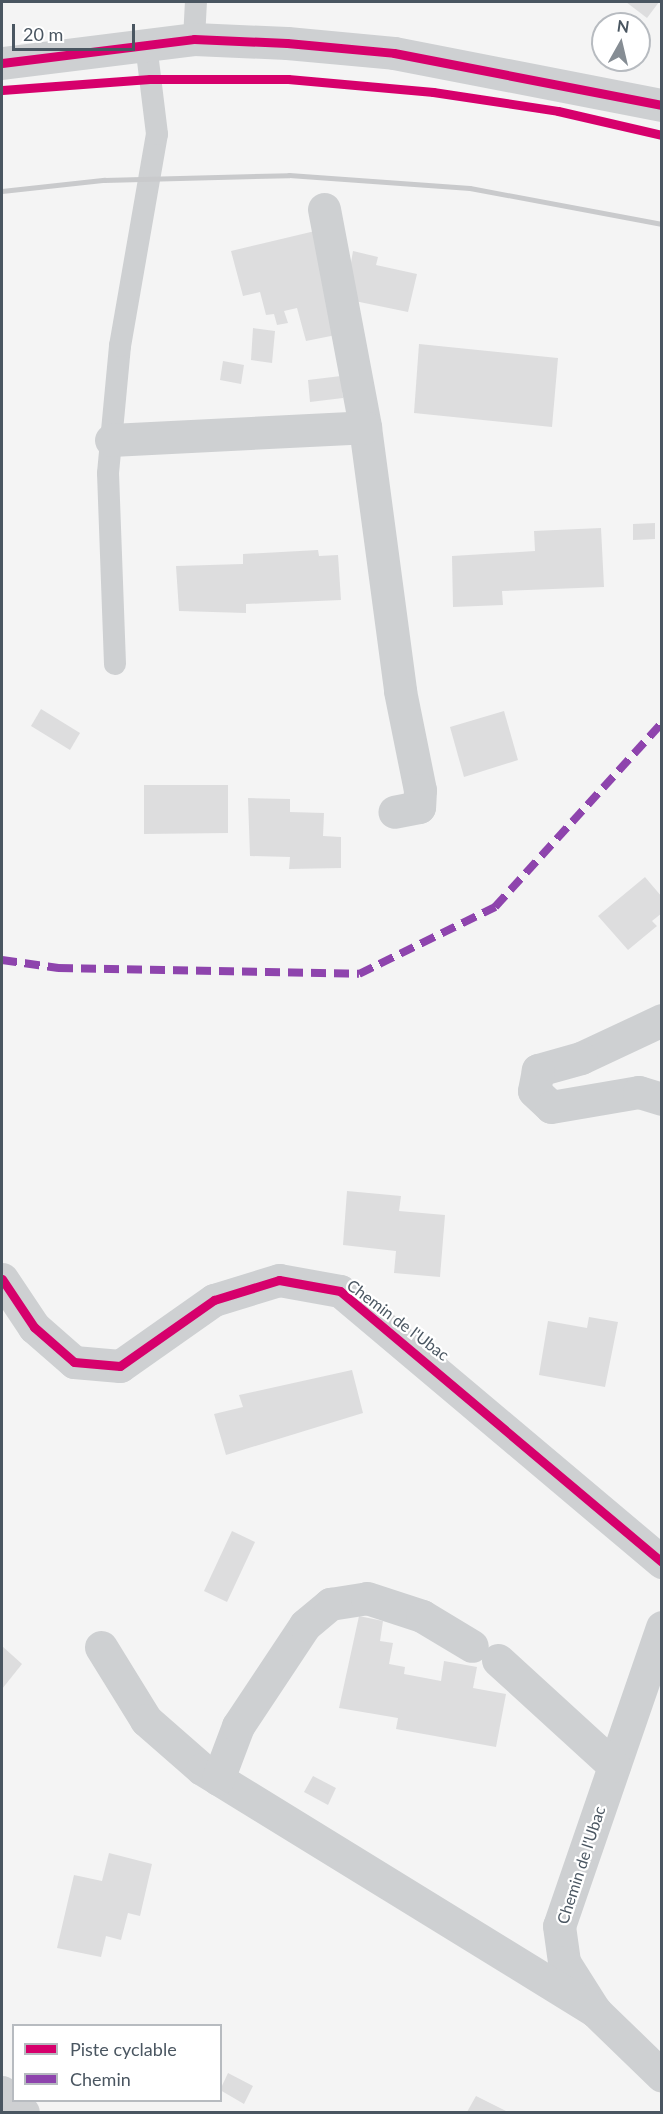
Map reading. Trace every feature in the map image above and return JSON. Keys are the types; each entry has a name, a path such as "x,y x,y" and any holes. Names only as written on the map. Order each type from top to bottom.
{"street":[{"path":"2,63 146,44 194,18 394,53 662,105"},
{"path":"324,209 365,427 400,691 420,790 419,807 394,812"},
{"path":"111,440 365,427"},
{"path":"662,1020 580,1058 538,1070 534,1091 551,1107 639,1092 662,1099"},
{"name":"Chemin de l'Ubac","path":"2,1279 34,1327 74,1362 120,1366 214,1300 279,1280 340,1291 662,1562"},
{"path":"218,1779 238,1726 305,1625 330,1604 366,1598 422,1616 485,1653 614,1766"},
{"name":"Chemin de l'Ubac","path":"655,2062 595,2011 564,1962 559,1926 662,1627"},
{"path":"100,1647 146,1720 218,1779 595,2011"}],"lane":[{"path":"194,18 215,2"},
{"path":"115,664 111,440 120,346 157,134 146,44"}],"building":[{"path":"626,2 659,2 651,13 639,12"},
{"path":"315,231 341,334 306,341 297,308 284,311 288,323 277,325 274,314 266,315 260,292 243,296 231,251"},
{"path":"353,251 378,257 376,265 417,274 408,312 345,299"},
{"path":"253,328 275,331 272,363 251,360"},
{"path":"419,344 558,358 552,427 414,413"},
{"path":"223,361 244,365 241,384 220,380"},
{"path":"341,376 343,398 310,402 308,380"},
{"path":"655,523 655,539 633,540 633,524"},
{"path":"601,528 604,587 502,591 503,605 453,607 452,556 535,551 534,531"},
{"path":"318,550 319,556 338,555 341,600 246,604 246,613 179,611 176,566 243,564 243,554"},
{"path":"41,709 80,733 70,750 31,726"},
{"path":"504,711 518,760 464,777 450,727"},
{"path":"144,785 228,785 228,833 144,834"},
{"path":"248,798 290,799 290,812 324,813 323,836 341,837 341,868 289,869 290,857 250,856"},
{"path":"645,877 662,897 662,913 652,921 657,926 628,950 598,916"},
{"path":"347,1191 401,1196 399,1211 445,1215 440,1277 394,1273 396,1251 343,1245"},
{"path":"589,1317 618,1322 605,1387 539,1375 548,1321 587,1328"},
{"path":"352,1370 363,1413 226,1455 214,1414 243,1407 239,1395"},
{"path":"232,1531 255,1542 227,1602 204,1591"},
{"path":"359,1616 383,1621 380,1641 393,1643 389,1664 405,1667 404,1674 441,1681 444,1661 477,1667 473,1688 506,1694 496,1747 396,1729 398,1718 339,1708"},
{"path":"2,1646 22,1664 2,1689"},
{"path":"313,1776 336,1788 328,1805 304,1792"},
{"path":"109,1853 152,1864 140,1916 128,1913 121,1940 106,1936 101,1957 57,1948 74,1875 102,1881"},
{"path":"228,2073 253,2086 244,2104 222,2091"},
{"path":"476,2096 508,2112 467,2112"}],"railway":[{"path":"2,191 104,180 289,175 470,188 662,224"}],"marked path":[{"path":"2,960 58,968 359,974 495,907 662,723"}],"cycle path":[{"path":"2,63 194,39 287,43 394,53 662,105"},
{"path":"2,90 150,79 288,79 433,92 558,111 662,135"},
{"path":"2,1279 34,1327 74,1362 120,1366 214,1300 279,1280 340,1291 662,1562"}]}
